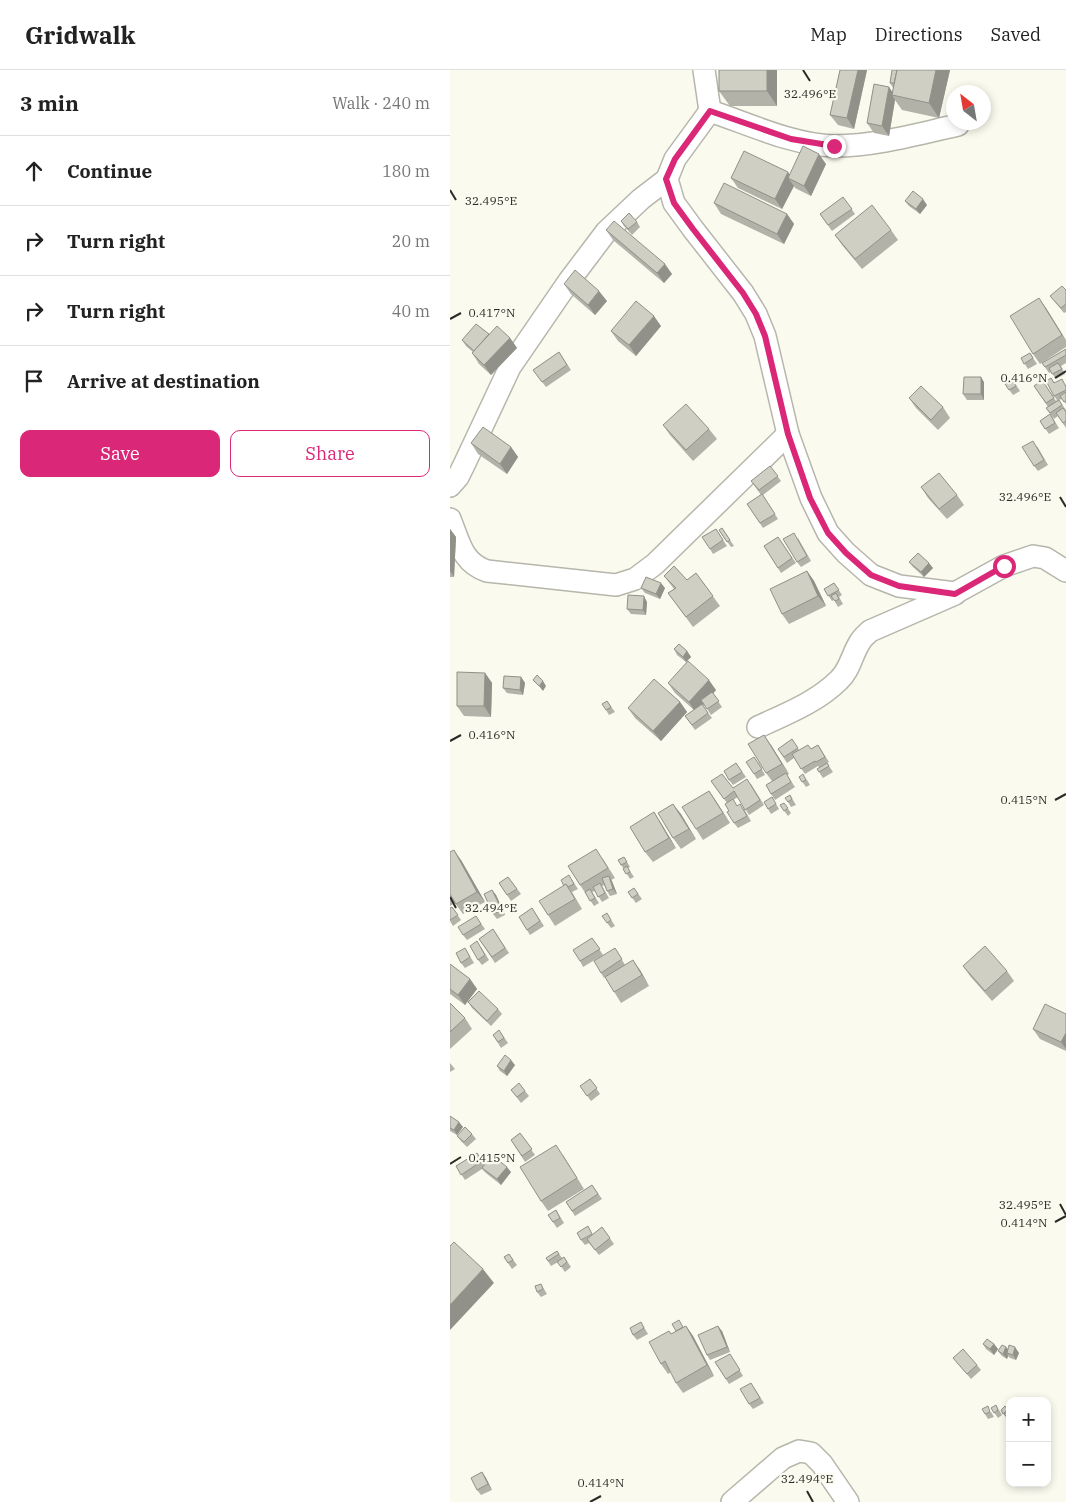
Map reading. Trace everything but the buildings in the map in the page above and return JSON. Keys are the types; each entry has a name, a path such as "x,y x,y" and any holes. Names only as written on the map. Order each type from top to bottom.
{"street":[{"path":"450,486 458,477 464,465 510,366 568,281 606,232 641,199 666,179 675,159 710,111 704,70"},
{"path":"710,111 791,139 834,146 878,142 946,128"},
{"path":"666,179 674,203 743,293 756,314 765,336 788,434 810,498 828,533 846,553 871,575 899,586 955,594"},
{"path":"450,519 462,550 468,560 477,568 487,571 616,585 635,579 655,564 788,434"},
{"path":"758,727 805,704 826,691 840,679 849,666 860,642 870,631 955,594 1004,566 1033,556 1045,558 1066,570"},
{"path":"732,1502 783,1458 799,1451 811,1453 822,1464 848,1502"}],"route":[{"path":"834,146 791,139 710,111 675,159 666,179 674,203 743,293 756,314 765,336 788,434 810,498 828,533 846,553 871,575 899,586 955,594 1004,566"}]}
